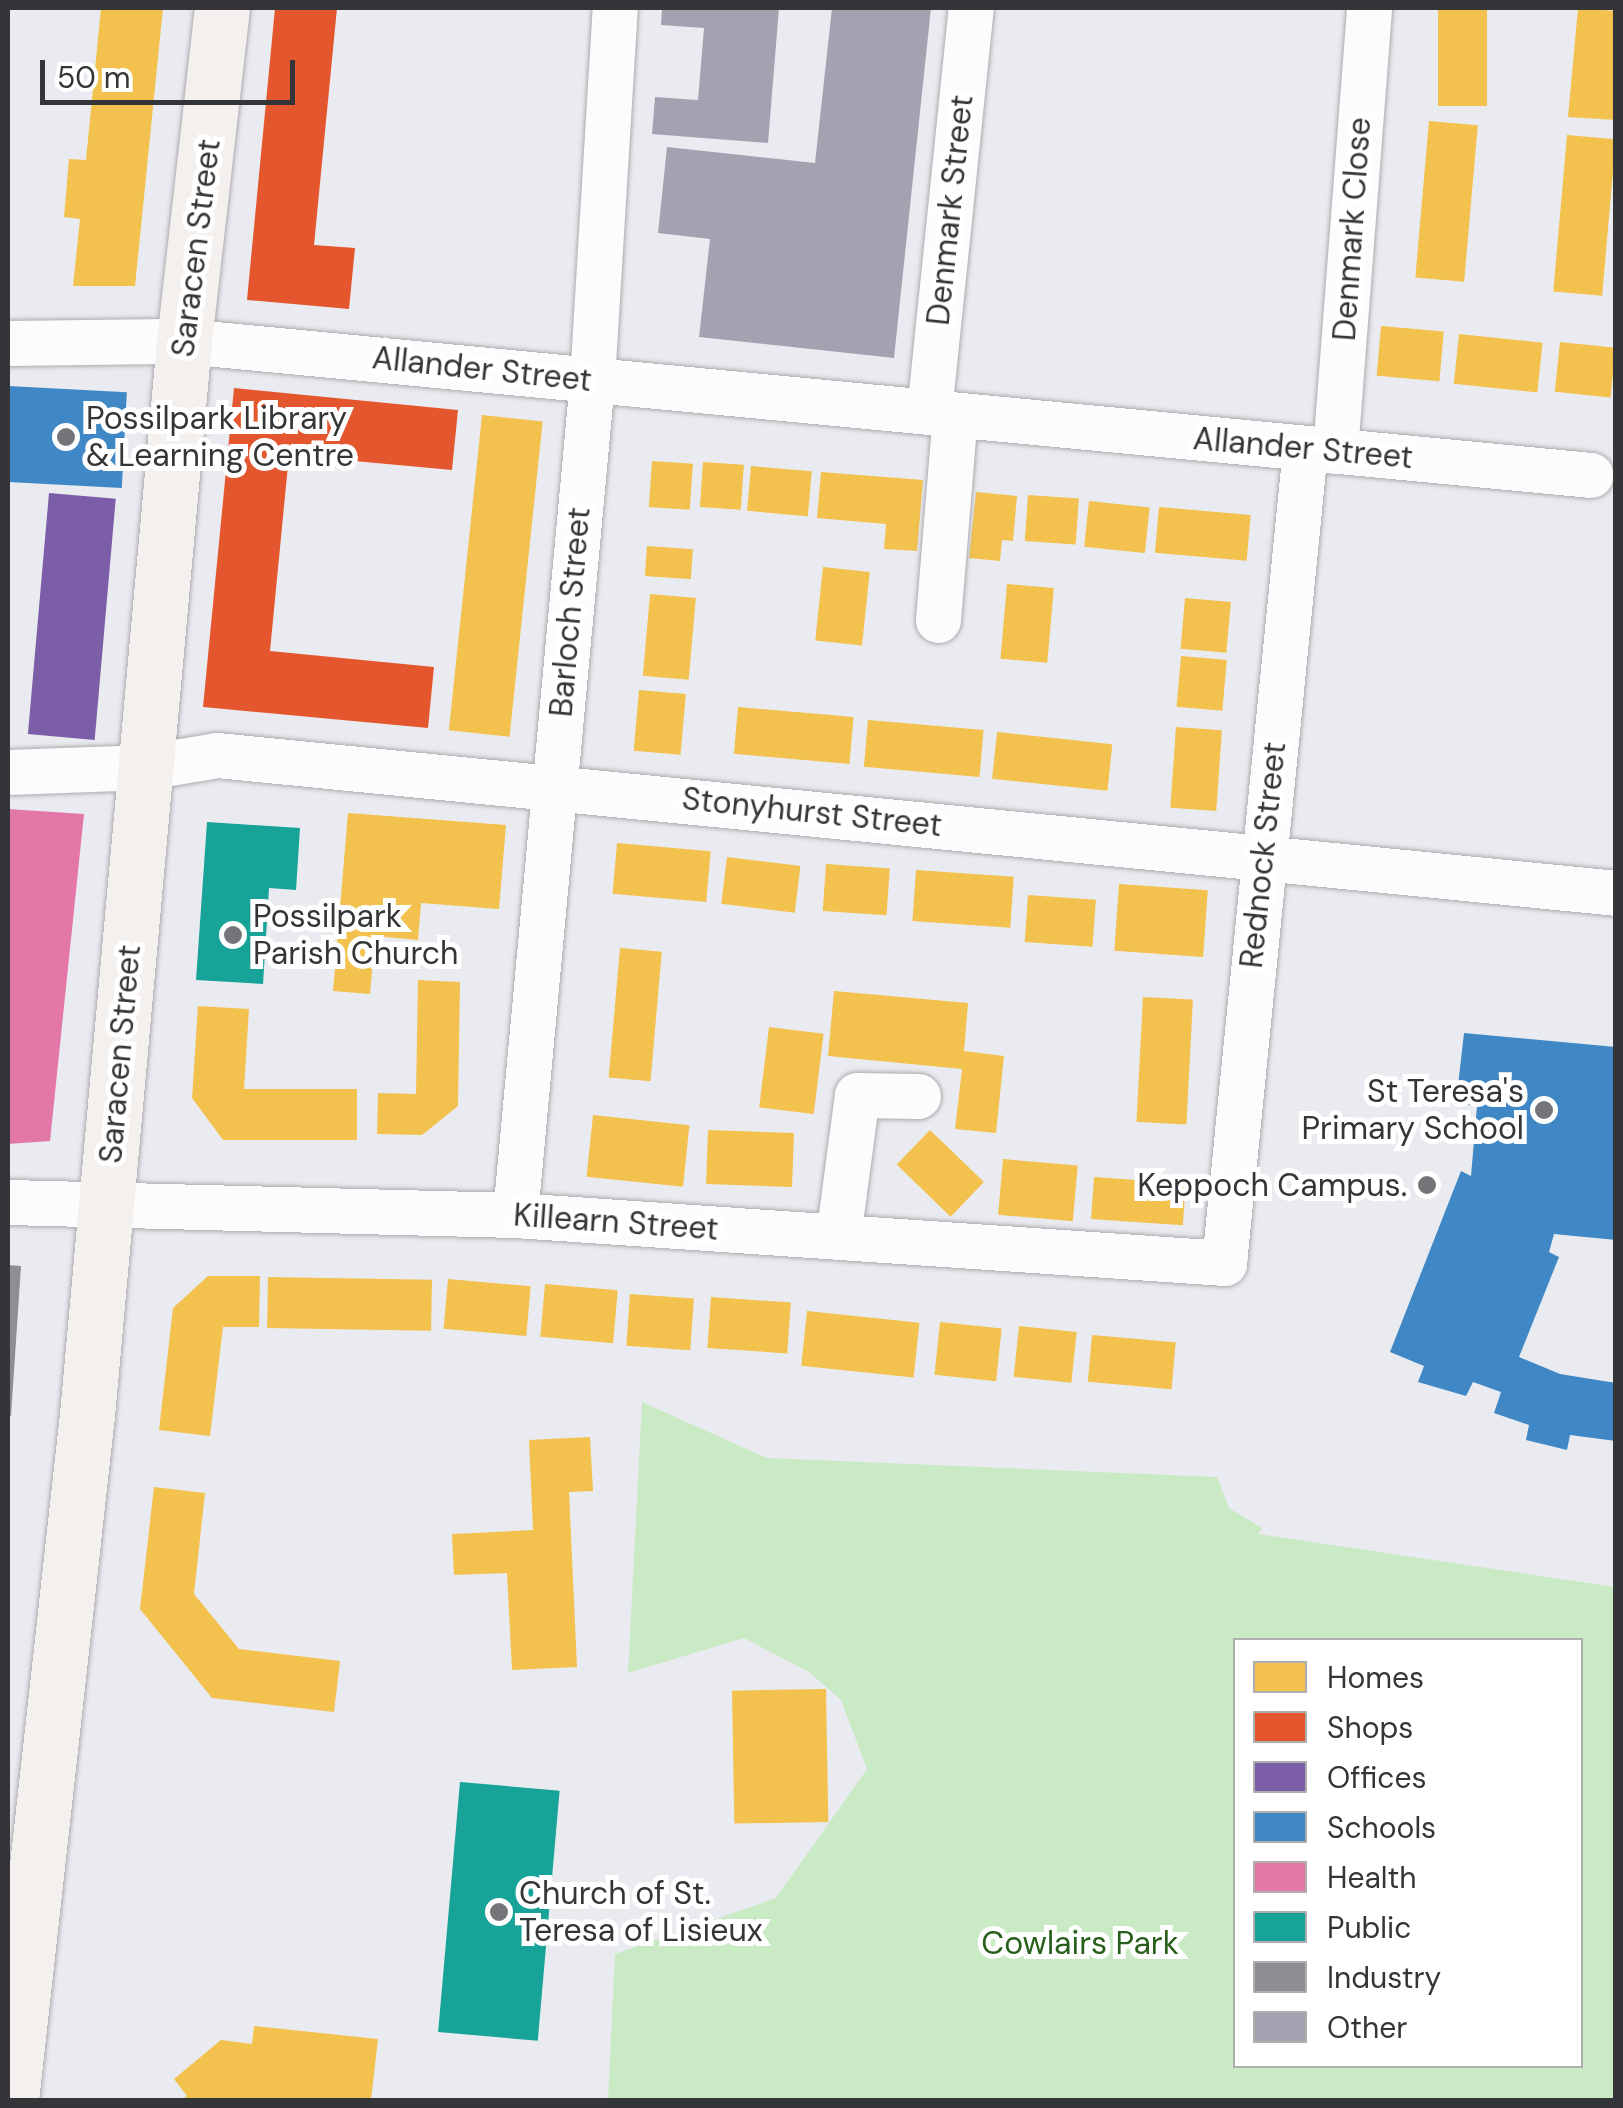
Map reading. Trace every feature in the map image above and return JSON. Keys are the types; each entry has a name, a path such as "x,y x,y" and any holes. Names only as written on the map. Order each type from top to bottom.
{"main road":[{"name":"Saracen Street","path":"11,2100 107,1203 184,341 222,8"}],"street":[{"name":"Barloch Street","path":"515,1215 592,380 615,8"},
{"name":"Denmark Street","path":"942,414 971,8"},
{"name":"Denmark Close","path":"1320,450 1369,8"},
{"name":"Allander Street","path":"8,343 184,341 1590,475"},
{"path":"938,620 942,414"},
{"name":"Rednock Street","path":"1224,1263 1261,859 1320,450"},
{"name":"Stonyhurst Street","path":"8,772 146,767 217,756 1616,892"},
{"path":"838,1237 857,1095 918,1096"},
{"name":"Killearn Street","path":"8,1202 515,1215 1224,1263"}],"green space":[{"name":"Cowlairs Park","path":"642,1402 767,1458 1217,1477 1229,1508 1262,1528 1258,1534 1615,1587 1615,2100 608,2100 615,1954 776,1898 867,1769 841,1700 809,1672 744,1638 628,1673"}],"building: Homes":[{"path":"101,8 163,8 135,286 73,286 80,219 64,217 69,159 86,160"},
{"path":"1438,8 1487,8 1487,106 1438,106"},
{"path":"1578,8 1616,11 1616,120 1568,117"},
{"path":"1429,121 1478,125 1464,282 1415,277"},
{"path":"1567,135 1616,139 1602,296 1553,291"},
{"path":"1381,326 1444,331 1439,381 1377,376"},
{"path":"1459,334 1543,343 1537,393 1454,384"},
{"path":"1560,342 1616,348 1610,398 1555,392"},
{"path":"482,415 543,421 510,737 449,730"},
{"path":"652,461 693,464 690,510 649,507"},
{"path":"703,462 744,465 741,510 700,507"},
{"path":"751,466 812,471 808,516 747,511"},
{"path":"821,472 923,480 917,551 884,549 886,524 817,518"},
{"path":"976,492 1017,496 1013,541 1002,540 1000,561 969,558"},
{"path":"1028,495 1079,499 1076,544 1025,541"},
{"path":"1089,501 1150,507 1145,553 1084,547"},
{"path":"1159,507 1251,515 1247,561 1155,553"},
{"path":"647,546 693,549 691,579 645,576"},
{"path":"823,567 870,572 862,646 815,641"},
{"path":"1007,584 1054,588 1047,663 1000,659"},
{"path":"650,594 696,598 689,680 643,676"},
{"path":"1185,598 1231,602 1226,653 1181,649"},
{"path":"1181,656 1227,660 1222,711 1177,707"},
{"path":"639,690 686,694 681,755 634,751"},
{"path":"738,707 854,717 849,764 734,754"},
{"path":"868,720 984,730 979,777 864,767"},
{"path":"1176,727 1222,730 1216,811 1170,808"},
{"path":"997,732 1112,744 1107,791 992,779"},
{"path":"348,813 506,825 499,909 421,903 418,940 375,936 370,994 333,991"},
{"path":"617,843 711,851 706,902 613,894"},
{"path":"727,857 800,866 795,913 721,904"},
{"path":"826,864 890,868 887,915 823,911"},
{"path":"916,870 1014,877 1010,928 912,921"},
{"path":"1119,884 1208,890 1203,957 1114,951"},
{"path":"1028,895 1096,900 1093,947 1025,942"},
{"path":"620,948 662,952 651,1081 609,1078"},
{"path":"418,980 460,982 458,1106 422,1135 377,1134 378,1093 416,1094"},
{"path":"834,991 968,1003 964,1051 1004,1056 996,1133 955,1129 962,1069 828,1056"},
{"path":"1143,997 1193,1000 1186,1124 1136,1122"},
{"path":"198,1006 249,1009 244,1089 357,1089 357,1140 223,1140 192,1098"},
{"path":"769,1027 824,1034 814,1114 759,1107"},
{"path":"593,1115 689,1125 683,1187 587,1177"},
{"path":"708,1130 794,1133 792,1187 706,1184"},
{"path":"930,1130 984,1182 951,1217 897,1165"},
{"path":"1003,1159 1078,1166 1073,1221 998,1215"},
{"path":"1094,1177 1186,1183 1183,1225 1091,1219"},
{"path":"208,1276 260,1276 259,1327 223,1327 210,1436 159,1430 173,1308"},
{"path":"268,1277 432,1280 431,1331 267,1328"},
{"path":"448,1279 531,1286 526,1336 444,1329"},
{"path":"545,1284 618,1290 613,1343 540,1337"},
{"path":"630,1294 694,1298 690,1350 626,1346"},
{"path":"711,1297 791,1303 787,1353 707,1348"},
{"path":"807,1311 919,1323 914,1378 801,1366"},
{"path":"940,1322 1002,1328 996,1381 934,1375"},
{"path":"1019,1326 1077,1332 1071,1383 1014,1377"},
{"path":"1092,1335 1176,1342 1172,1389 1088,1382"},
{"path":"590,1437 593,1491 569,1492 577,1667 512,1670 507,1573 454,1575 452,1534 533,1530 529,1440"},
{"path":"154,1487 205,1493 194,1594 239,1649 340,1661 334,1712 212,1698 140,1609"},
{"path":"826,1689 828,1822 734,1824 732,1691"},
{"path":"254,2026 378,2039 371,2100 181,2100 187,2096 174,2079 221,2040 252,2044"}],"building: Shops":[{"path":"275,8 337,8 314,245 355,248 349,309 247,300"},
{"path":"234,388 458,410 452,470 289,455 270,651 434,667 428,728 203,707"}],"building: Offices":[{"path":"49,493 116,499 95,740 28,734"}],"building: Schools":[{"name":"Possilpark Library & Learning Centre","path":"8,386 127,392 122,488 8,482"},
{"path":"1464,1033 1616,1047 1616,1240 1554,1234 1549,1252 1559,1257 1519,1357 1560,1374 1616,1383 1616,1441 1570,1435 1567,1450 1526,1440 1529,1425 1494,1413 1501,1392 1473,1382 1466,1396 1418,1382 1424,1366 1390,1352 1461,1171 1471,1176 1477,1106 1456,1103"}],"building: Health":[{"path":"8,809 84,814 50,1141 8,1144"}],"building: Public":[{"name":"Possilpark Parish Church","path":"207,822 300,828 296,890 269,888 263,984 196,980"},
{"name":"Church of St. Teresa of Lisieux","path":"460,1782 560,1791 538,2041 438,2032"}],"building: Industry":[{"path":"8,1265 21,1266 11,1416 8,1415"}],"building: Other":[{"path":"662,8 779,8 768,143 652,134 655,97 698,100 704,28 661,25"},
{"path":"832,8 931,8 894,358 699,337 710,239 658,233 667,147 815,163"}],"place":[{"name":"Possilpark Library & Learning Centre","path":"66,437"},
{"name":"Possilpark Parish Church","path":"233,935"},
{"name":"St Teresa's Primary School","path":"1544,1110"},
{"name":"Keppoch Campus.","path":"1427,1185"},
{"name":"Church of St. Teresa of Lisieux","path":"499,1912"}]}
